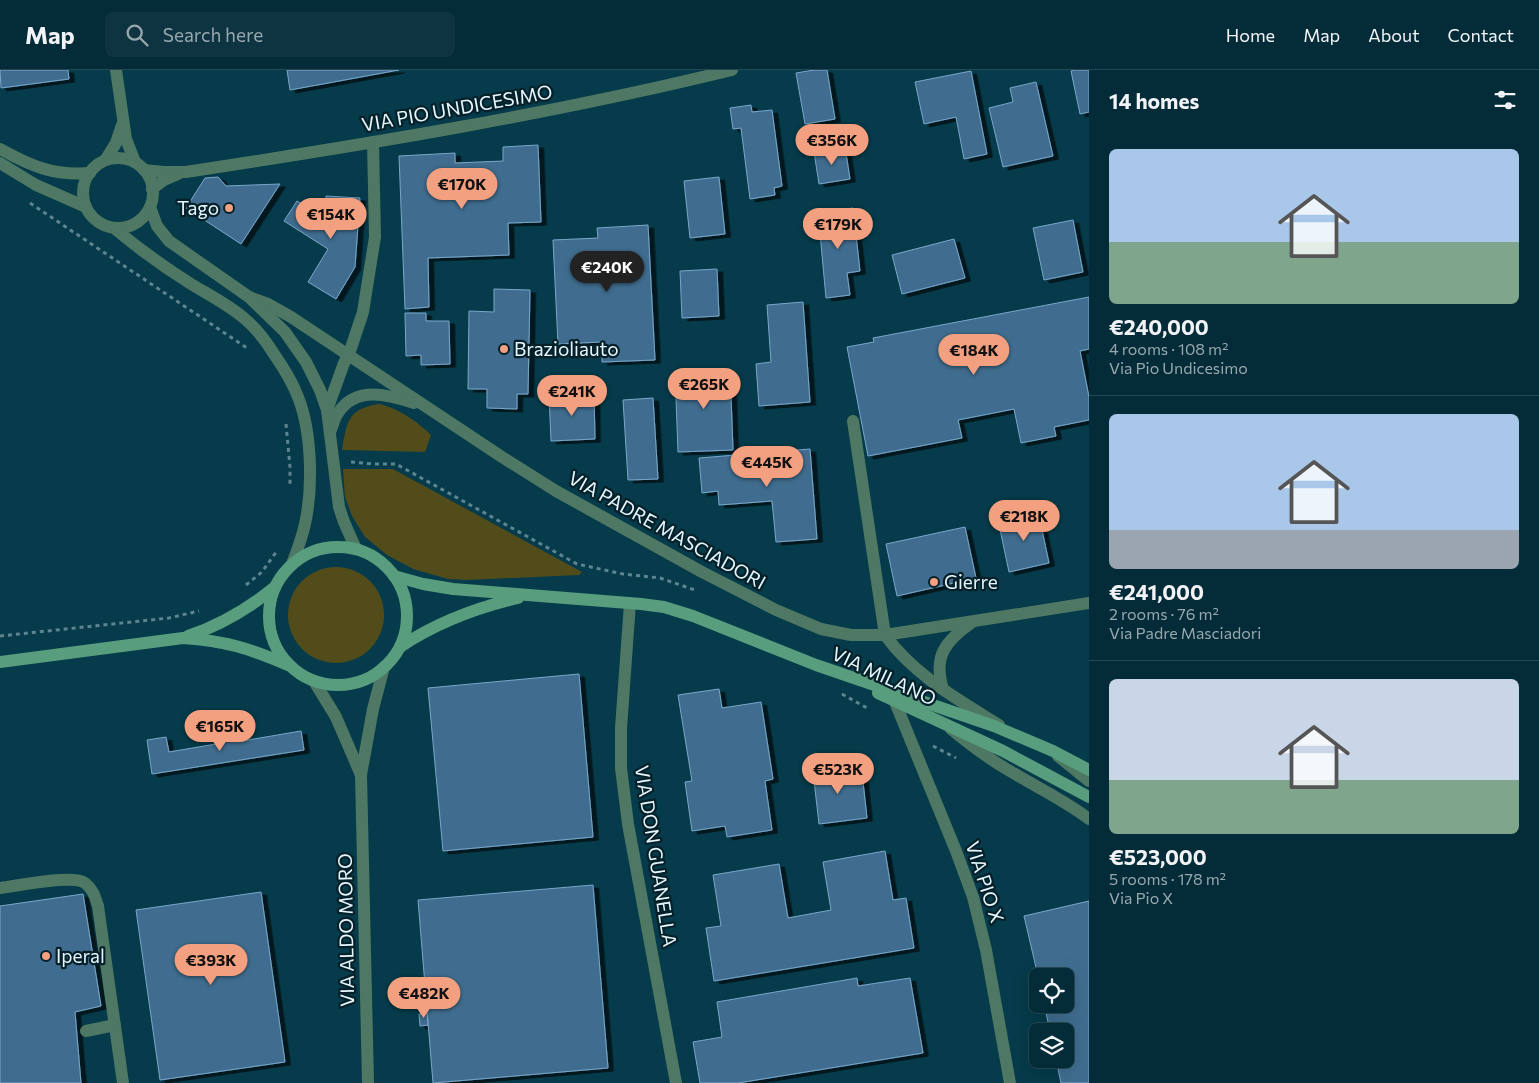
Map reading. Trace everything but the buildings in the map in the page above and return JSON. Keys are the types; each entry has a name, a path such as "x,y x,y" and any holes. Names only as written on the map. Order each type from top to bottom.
{"main road":[{"path":"0,662 183,638 205,639 232,644 259,653 290,666 314,680 332,685 351,684 368,678 384,667 400,647 406,630 407,611 403,592 394,576 378,559 356,549 334,547 311,552 292,564 282,575 275,587 269,608 270,629 277,649 290,666"},
{"path":"394,576 423,584 448,588 664,607 816,665"},
{"path":"183,638 233,617 253,605 275,587"},
{"path":"400,647 428,630 461,615 483,607 527,596"},
{"name":"VIA MILANO","path":"816,665 1002,751 1089,797"},
{"name":"VIA MILANO","path":"816,665 994,726 1089,770"}],"street":[{"path":"116,70 128,146 140,166 152,182 152,202 142,219 124,228 103,225 92,217 83,197 84,185 94,167 106,160 115,158 126,159 140,166 164,172 186,172"},
{"name":"VIA PIO UNDICESIMO","path":"186,172 373,142 547,111 732,70"},
{"path":"106,160 116,143 123,123"},
{"path":"327,410 363,312 375,237 373,142"},
{"path":"0,149 44,170 71,174 90,173"},
{"path":"0,163 36,185 86,207"},
{"path":"152,189 164,180 186,172"},
{"path":"150,207 157,226 169,241 249,297 278,324 313,373 327,410 339,507 356,549"},
{"path":"114,228 160,264 247,320 264,339 290,378 304,418 309,466 308,508 304,528 292,564"},
{"name":"VIA PADRE MASCIADORI","path":"249,297 279,310 349,354 556,491 702,572 776,610 821,629 834,633 860,636 885,635 1089,602"},
{"path":"330,432 337,414 352,400 361,396 384,395 429,408"},
{"path":"852,421 885,635 904,658 943,689 1016,735"},
{"name":"VIA DON GUANELLA","path":"630,603 621,768 628,824 676,1083"},
{"path":"943,689 939,671 941,655 946,645 954,636 974,621"},
{"name":"VIA ALDO MORO","path":"368,1083 361,776 373,710 384,667"},
{"name":"VIA ALDO MORO","path":"314,680 336,717 361,776"},
{"name":"VIA PIO X","path":"895,702 956,851 973,898 987,958 1010,1083"},
{"path":"947,726 998,764 1089,818"},
{"path":"1053,752 1089,781"},
{"path":"0,888 67,879 83,882 94,893 98,906 123,1083"},
{"path":"86,1031 115,1025"}],"path":[{"path":"25,200 251,350"},
{"path":"286,424 290,487"},
{"path":"342,461 396,464 577,564 624,574 660,578 703,593"},
{"path":"243,587 262,572 276,553 279,545"},
{"path":"0,636 169,618 203,610"}],"shaded area":[{"path":"379,404 407,416 431,435 425,452 342,450 350,418 360,409"},
{"path":"343,469 393,469 582,572 579,575 467,580 448,579 413,569 387,555 365,537 352,516 345,497"},
{"path":"336,567 354,571 370,581 380,597 384,615 380,633 370,649 354,659 336,663 318,659 302,649 292,633 288,615 292,597 302,581 318,571"}],"place":[{"name":"Tago","path":"229,208"},
{"name":"Brazioliauto","path":"504,349"},
{"name":"Gierre","path":"934,582"},
{"name":"Iperal","path":"46,956"}]}
